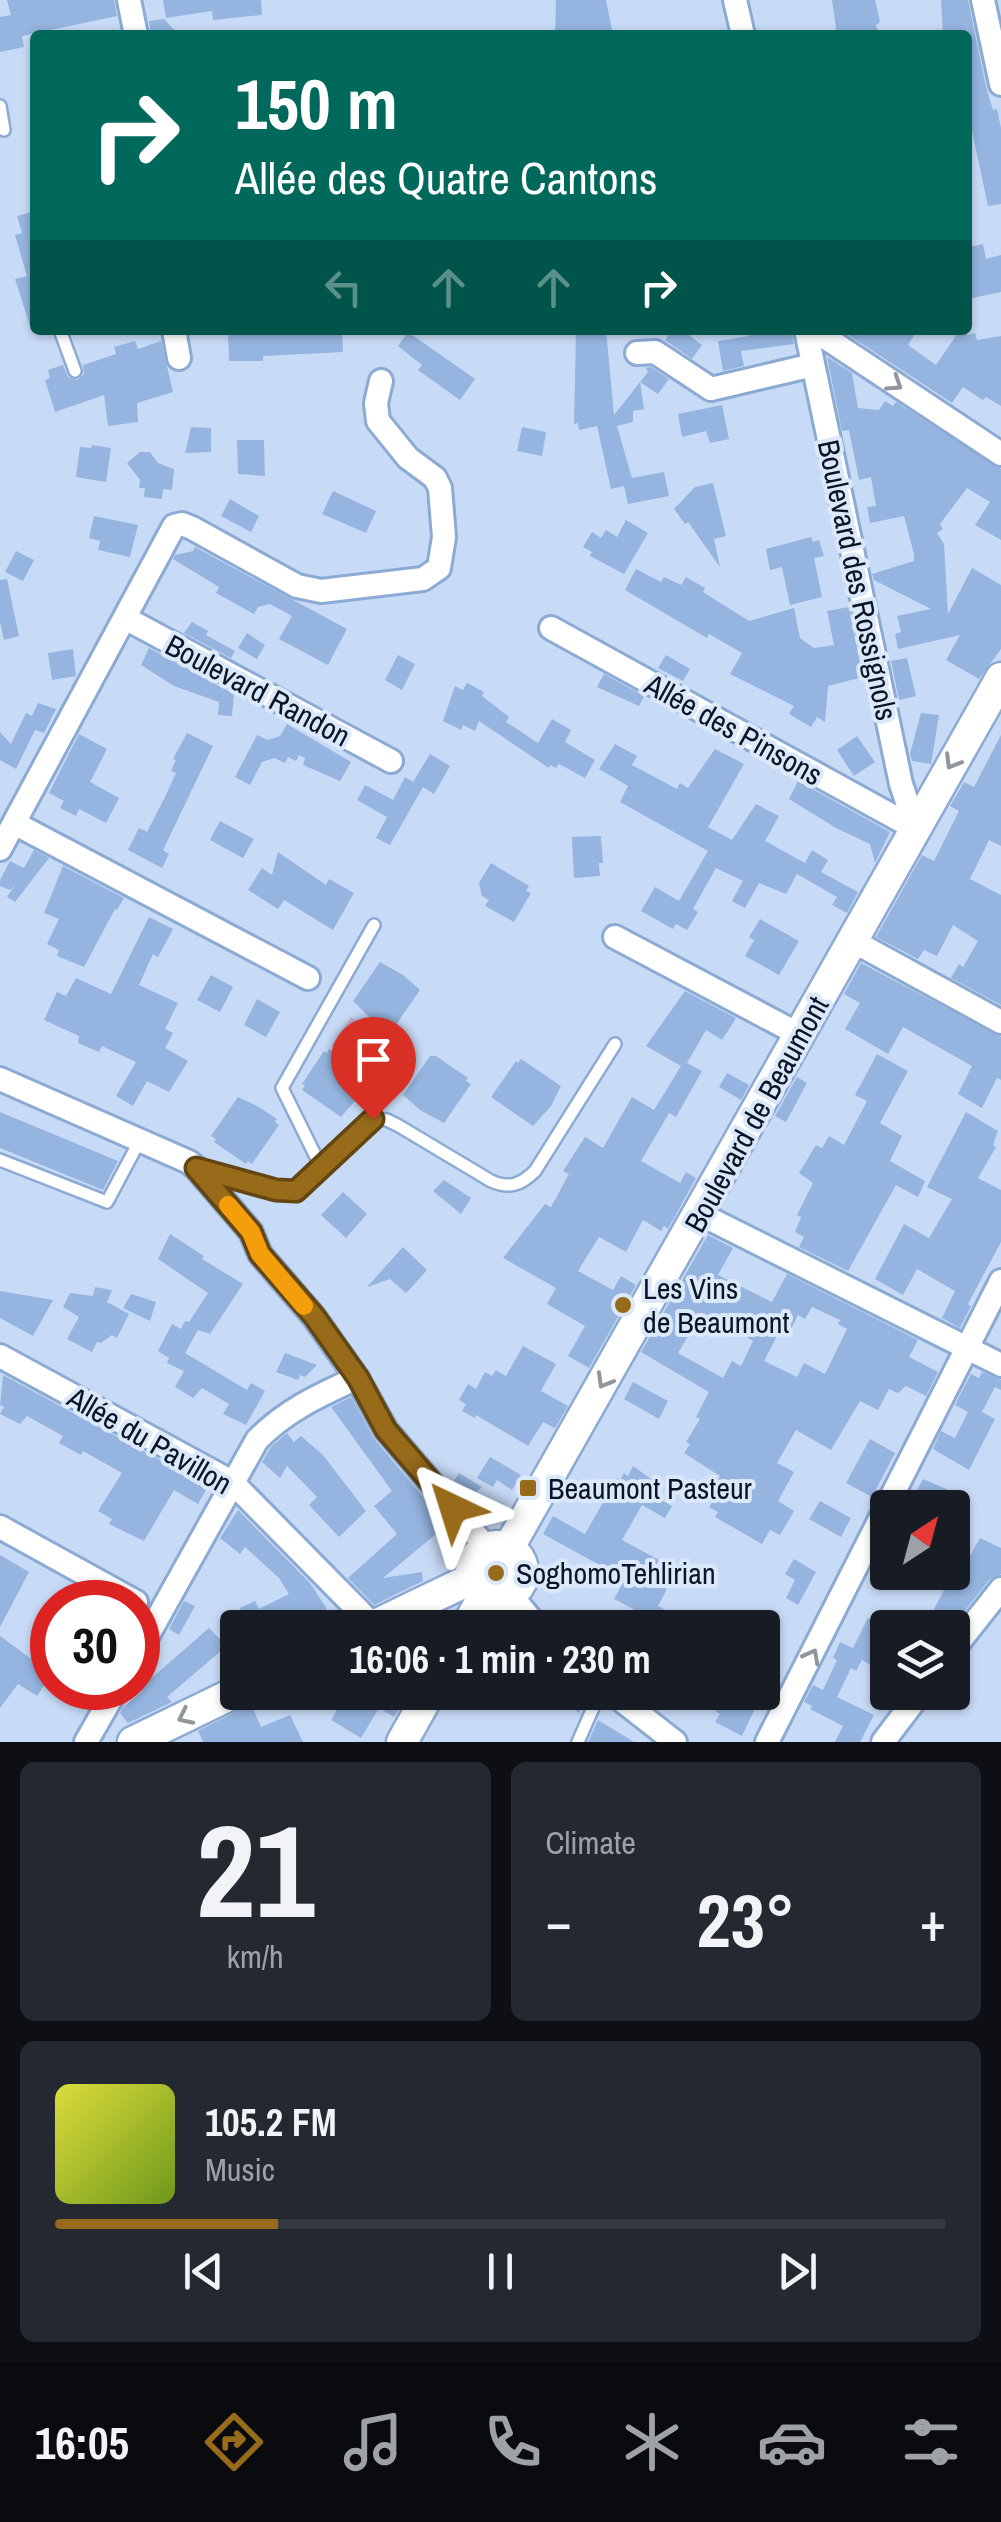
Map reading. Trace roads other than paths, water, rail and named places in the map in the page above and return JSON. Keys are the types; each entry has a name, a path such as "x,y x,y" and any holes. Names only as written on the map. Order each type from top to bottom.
{"street":[{"path":"129,0 135,30"},
{"path":"736,0 742,30"},
{"path":"984,0 1001,84"},
{"path":"175,335 179,358"},
{"name":"Boulevard des Rossignols","path":"807,335 901,784 916,829"},
{"path":"822,335 1001,454"},
{"path":"637,353 656,352 711,389 813,365"},
{"path":"0,849 174,526 192,528 296,586 309,589 423,580 432,575 443,558 440,488 435,478 408,458 378,421 376,403 381,380"},
{"name":"Boulevard Randon","path":"125,618 391,761"},
{"name":"Allée des Pinsons","path":"552,628 916,829"},
{"name":"Boulevard de Beaumont","path":"498,1548 700,1214 1001,678"},
{"path":"14,823 308,978"},
{"path":"616,937 800,1035"},
{"path":"853,941 1001,1022"},
{"path":"0,1079 196,1168 251,1232 260,1254 314,1316 358,1378 386,1430 498,1548 516,1554 523,1571 517,1588 489,1589 422,1610"},
{"path":"700,1214 1001,1366"},
{"path":"767,1742 1001,1281"},
{"name":"Allée du Pavillon","path":"0,1356 232,1482 356,1610"},
{"path":"160,1613 257,1440 300,1405 358,1378"},
{"path":"0,1527 96,1580"},
{"path":"498,1548 473,1560 489,1589 515,1610"},
{"path":"477,1610 489,1589"},
{"path":"970,1629 1001,1590"},
{"path":"134,1742 220,1701"},
{"path":"86,1742 105,1710"},
{"path":"402,1742 420,1710"},
{"path":"634,1710 674,1742"},
{"path":"883,1742 907,1710"}],"lane":[{"path":"0,106 4,130"},
{"path":"62,335 76,371"},
{"path":"322,1168 282,1088 374,925"},
{"path":"196,1168 288,1192 304,1186 373,1119 399,1126 504,1187 525,1181 536,1172 616,1044"},
{"path":"0,1160 107,1202 140,1140"},
{"path":"578,1742 592,1710"}],"place":[{"name":"Les Vins de Beaumont","path":"623,1305"},
{"name":"Beaumont Pasteur","path":"528,1488"},
{"name":"SoghomoTehlirian","path":"496,1573"}]}
